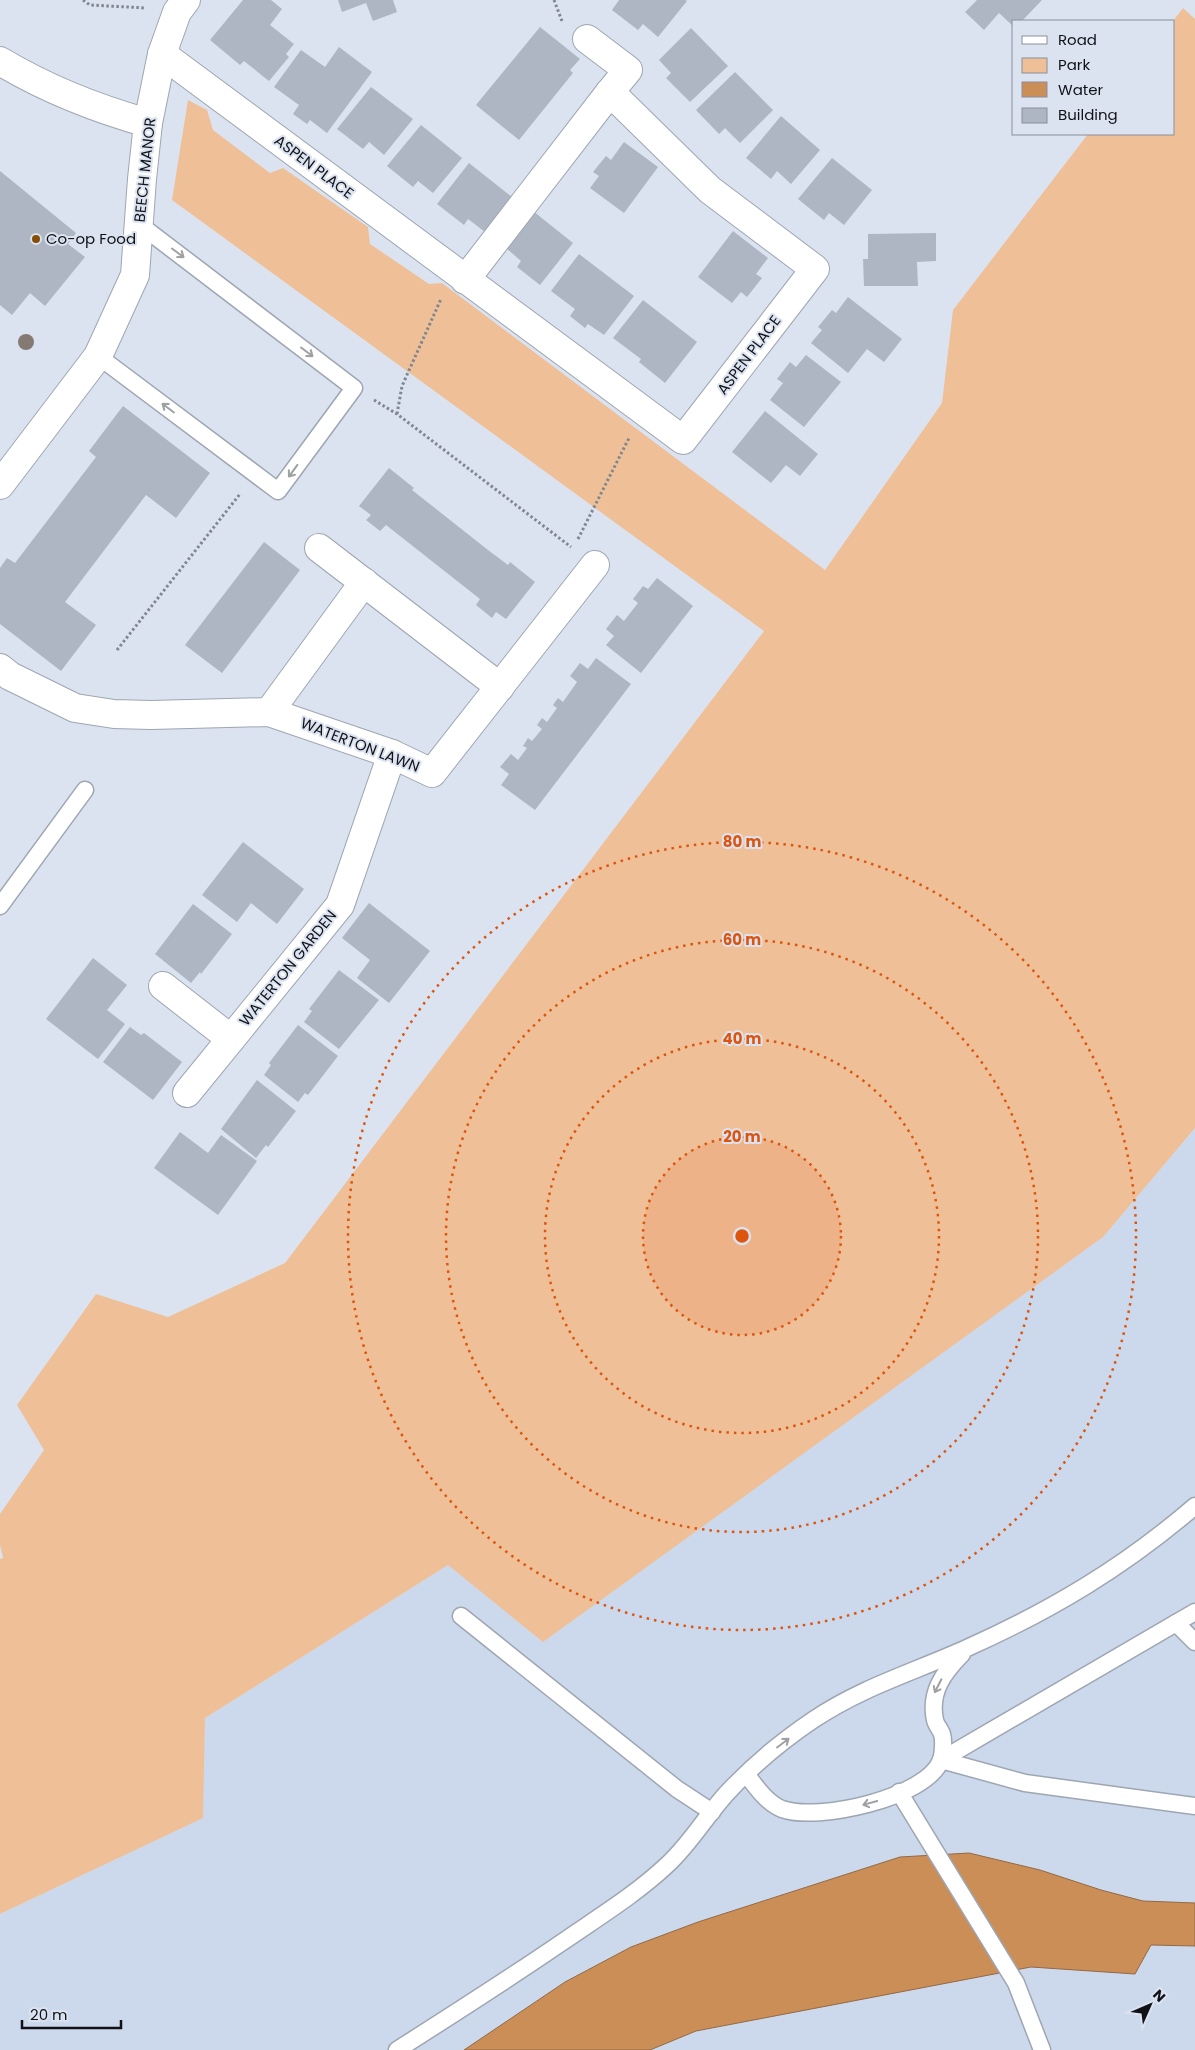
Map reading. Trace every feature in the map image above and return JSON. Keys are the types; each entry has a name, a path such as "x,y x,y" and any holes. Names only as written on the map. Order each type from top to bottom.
{"street":[{"name":"BEECH MANOR","path":"0,485 98,356 136,276 148,123 162,54 180,8"},
{"path":"460,276 628,70 587,39"},
{"name":"ASPEN PLACE","path":"162,54 683,440 815,269 710,190 610,92"},
{"path":"0,61 26,77 122,116 148,123"},
{"path":"319,548 500,687"},
{"name":"WATERTON LAWN","path":"0,668 10,676 75,708 114,714 151,715 269,712 392,754 432,773 594,564"},
{"path":"269,712 364,582"},
{"name":"WATERTON GARDEN","path":"187,1093 340,905 392,754"},
{"name":"WATERTON GARDEN","path":"163,986 231,1039"}],"lane":[{"path":"98,356 278,491 354,388 139,224"},
{"path":"0,906 84,790"},
{"path":"396,2050 478,1999 631,1895 670,1863 712,1812 747,1775 770,1753 812,1721 850,1696 968,1648 1104,1577 1162,1534 1195,1506"},
{"path":"747,1775 768,1799 782,1808 813,1814 846,1810 888,1799 930,1777 941,1760 1195,1612"},
{"path":"461,1616 678,1789 712,1812"},
{"path":"1176,1623 1195,1642"},
{"path":"941,1760 943,1736 935,1720 934,1694 947,1670 968,1648"},
{"path":"941,1760 1025,1783 1195,1806"},
{"path":"900,1792 1016,1983 1042,2050"}],"path":[{"path":"84,0 90,5 180,8"},
{"path":"397,414 402,386 414,354 460,276"},
{"path":"354,388 397,414 573,549 643,411"},
{"path":"117,650 256,474"}],"shaded area":[{"path":"1195,1128 1195,2050 0,2050 0,1914 202,1818 205,1718 448,1565 1102,1237"}],"green space":[{"path":"1183,8 1195,19 1195,1128 1103,1237 543,1642 448,1565 205,1718 203,1818 0,1914 0,1559 3,1558 0,1545 0,1514 44,1450 17,1405 96,1294 168,1317 285,1263 764,631 172,200 188,100 207,110 213,130 270,173 283,168 368,227 370,244 429,284 442,283 825,570 942,403 953,310 1087,135 1175,135 1174,20"}],"water":[{"path":"969,1853 1040,1870 1101,1890 1143,1901 1195,1903 1195,1946 1151,1945 1135,1974 1031,1967 696,2031 650,2050 464,2050 565,1982 631,1947 698,1922 900,1857"}],"building":[{"path":"243,0 271,0 282,9 270,25 294,44 286,54 289,57 269,81 244,61 240,65 210,40"},
{"path":"338,0 393,0 397,12 373,21 366,3 342,12"},
{"path":"619,0 687,1 658,37 643,24 638,30 612,10"},
{"path":"977,0 1042,0 1023,20 1012,20 1012,25 999,13 984,30 965,12"},
{"path":"540,27 580,59 570,70 573,73 519,140 476,105"},
{"path":"691,28 728,66 690,102 666,78 671,73 659,60"},
{"path":"339,47 372,72 327,133 310,120 307,124 293,114 299,105 274,87 301,50 325,67"},
{"path":"735,72 773,110 740,143 725,128 719,134 696,110"},
{"path":"371,87 413,119 384,155 369,142 363,149 337,129"},
{"path":"781,116 820,150 791,184 777,171 771,179 746,158"},
{"path":"421,125 462,158 433,193 418,181 413,187 387,166"},
{"path":"624,142 658,167 624,213 590,188 599,176 593,172 606,156 611,160"},
{"path":"832,158 872,190 844,225 829,213 824,220 798,199"},
{"path":"469,163 512,197 485,232 468,219 464,225 437,204"},
{"name":"Co-op Food","path":"0,171 76,233 68,244 85,257 45,306 30,293 12,315 0,305"},
{"path":"533,211 573,243 540,285 517,267 521,261 505,247"},
{"path":"733,231 768,258 756,274 762,278 747,297 741,292 732,303 698,277"},
{"path":"936,233 936,261 917,262 918,286 864,286 863,259 868,259 868,234"},
{"path":"579,254 634,296 604,335 588,324 585,328 570,316 575,309 551,291"},
{"path":"848,297 902,339 884,362 867,349 848,373 811,343 822,330 818,327 832,310 836,313"},
{"path":"643,300 697,342 665,383 639,362 641,359 613,338"},
{"path":"806,355 841,382 804,427 770,400 783,383 777,379 790,362 796,367"},
{"path":"123,406 210,473 176,518 146,495 65,602 96,625 61,671 0,624 0,568 7,558 15,563 96,457 89,451"},
{"path":"765,411 818,454 800,476 786,465 771,483 732,452"},
{"path":"389,468 414,488 412,490 488,550 508,565 510,562 535,582 506,619 496,612 492,618 476,605 480,599 386,525 380,531 366,520 371,515 359,506"},
{"path":"264,542 300,570 222,673 185,645"},
{"path":"657,578 693,606 641,673 606,645 614,636 606,629 617,615 624,621 638,603 633,599 643,586 648,589"},
{"path":"596,658 631,684 535,810 501,785 509,774 500,767 511,754 518,760 527,748 523,746 528,738 532,741 542,729 537,725 542,718 547,722 557,708 553,705 558,698 563,702 577,682 570,676 580,663 588,669"},
{"path":"243,842 304,889 277,924 251,903 237,922 202,895"},
{"path":"369,903 430,951 389,1003 357,978 370,960 342,938"},
{"path":"193,904 232,934 201,974 200,972 191,983 155,954"},
{"path":"93,958 127,985 107,1010 125,1024 98,1059 46,1019"},
{"path":"339,970 379,1000 339,1049 304,1022 312,1011 309,1009"},
{"path":"298,1025 338,1056 308,1095 305,1093 298,1102 264,1075 271,1065 269,1063"},
{"path":"130,1027 141,1035 144,1033 182,1062 153,1100 103,1062"},
{"path":"257,1080 296,1111 268,1147 266,1145 256,1158 221,1129"},
{"path":"180,1132 208,1153 221,1135 257,1161 218,1215 154,1168"}],"place":[{"name":"Co-op Food","path":"36,239"}]}
